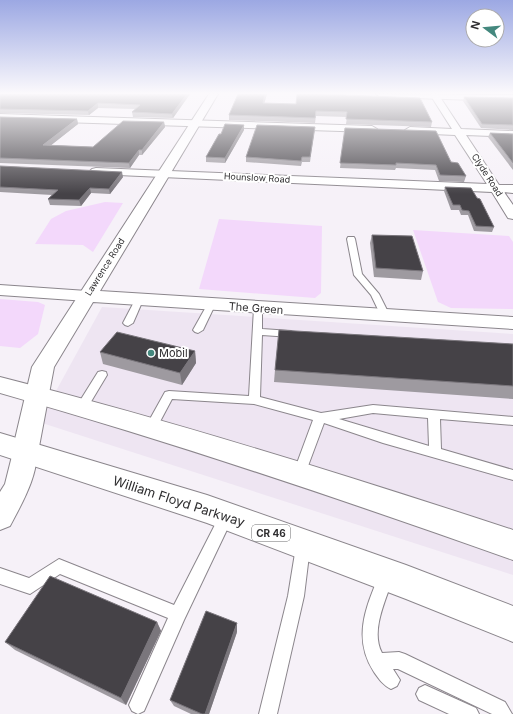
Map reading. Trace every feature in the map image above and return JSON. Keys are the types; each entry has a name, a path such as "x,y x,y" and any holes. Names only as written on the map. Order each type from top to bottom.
{"main road":[{"name":"Lawrence Road","path":"12,448 37,395 43,366 193,127"},
{"name":"The Green","path":"87,296 513,324"},
{"path":"0,386 82,407 300,474 513,545"},
{"name":"William Floyd Parkway","path":"12,448 226,516 386,576 406,582 513,624"}],"street":[{"path":"318,127 380,129"},
{"name":"Clyde Road","path":"455,127 513,215"},
{"path":"403,130 513,134"},
{"name":"Hounslow Road","path":"86,171 513,189"},
{"name":"The Green","path":"0,290 87,296"},
{"path":"0,517 17,486 12,448"}],"lane":[{"path":"351,239 358,275 375,294 385,316"},
{"path":"128,323 140,300"},
{"path":"198,330 211,305"},
{"path":"254,400 258,308"},
{"path":"257,332 303,335"},
{"path":"82,407 102,375"},
{"path":"151,428 168,395 254,400 320,417 383,438 513,475"},
{"path":"320,417 373,409 513,420"},
{"path":"434,414 435,453"},
{"path":"300,474 320,417"},
{"path":"138,705 178,614 226,516"},
{"path":"268,714 296,596 303,545"},
{"path":"0,576 30,586 59,566 178,614"},
{"path":"386,576 370,627 371,647 377,662 391,680"},
{"path":"377,662 399,660 499,708 504,714"},
{"path":"425,694 470,714"}],"shaded area":[{"path":"105,202 123,203 93,252 83,245 35,244 51,219 66,211"},
{"path":"219,219 322,226 321,293 315,298 199,289"},
{"path":"413,230 509,236 513,242 513,309 451,308 438,302"},
{"path":"0,299 38,302 45,305 38,334 20,348 0,346"},
{"path":"102,307 513,334 513,575 39,422"}],"building":[{"path":"0,127 66,127 43,145 93,147 116,127 160,127 142,150 139,150 129,163 0,158"},
{"path":"224,127 243,127 225,158 206,157 219,134 221,134"},
{"path":"256,127 315,127 310,157 302,157 301,161 246,157"},
{"path":"345,128 436,131 451,162 458,163 466,176 440,175 436,165 340,163"},
{"path":"490,133 513,134 513,163"},
{"path":"0,166 122,172 109,189 90,188 79,200 48,199 58,190 0,187"},
{"path":"445,187 471,188 477,198 480,199 494,227 476,226 469,211 462,210 460,205 453,205"},
{"path":"372,235 412,236 423,271 376,268"},
{"path":"279,330 513,344 513,386 275,370"},
{"path":"117,332 195,351 180,373 100,352"},
{"path":"50,576 157,622 121,698 5,642"},
{"path":"206,611 237,623 205,714 202,714 170,700"}],"place":[{"name":"Mobil","path":"151,353"}]}
